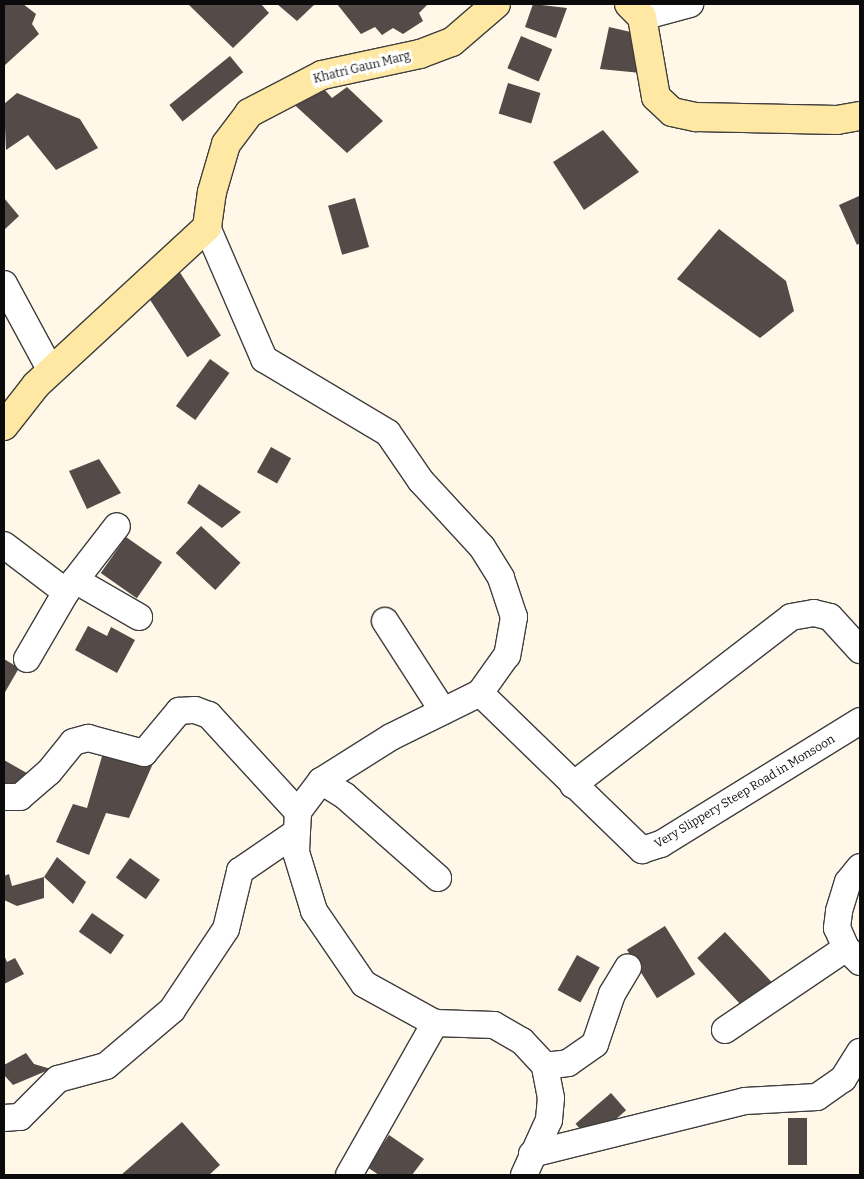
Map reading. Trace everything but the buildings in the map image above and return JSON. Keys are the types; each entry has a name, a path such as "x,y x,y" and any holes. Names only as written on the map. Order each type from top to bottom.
{"main road":[{"name":"Khatri Gaun Marg","path":"207,227 212,192 226,144 249,113 322,75 420,54 452,42 496,4"},
{"path":"636,10 656,97 672,112 696,117 837,120 860,116"},
{"path":"4,426 51,371 207,227"}],"street":[{"path":"636,10 690,4"},
{"path":"4,1118 20,1117 58,1079 106,1066 172,1010 226,930 240,871 298,822 322,781 391,738 480,693 506,655 514,617 501,578 482,547 422,481 388,433 264,359 207,227"},
{"path":"4,284 51,371"},
{"path":"27,660 71,586 117,526"},
{"path":"4,545 71,586 139,617"},
{"path":"573,785 790,617 814,613 830,617 860,650"},
{"path":"385,621 444,711"},
{"name":"Very Slippery Steep Road in Monsoon","path":"480,693 634,846 651,849 860,721"},
{"path":"4,797 20,796 49,772 73,742 88,738 144,753 178,712 196,710 209,715 298,822 296,852 314,911 364,984 435,1023 494,1025 522,1041 545,1066 551,1098 549,1120 528,1165"},
{"path":"322,781 345,796 438,878"},
{"path":"725,1030 853,955 838,928 839,911 848,882 860,867"},
{"path":"545,1066 568,1063 595,1044 612,994 628,967"},
{"path":"350,1175 435,1023"},
{"path":"528,1165 745,1101 817,1097 843,1079 860,1052"}]}
